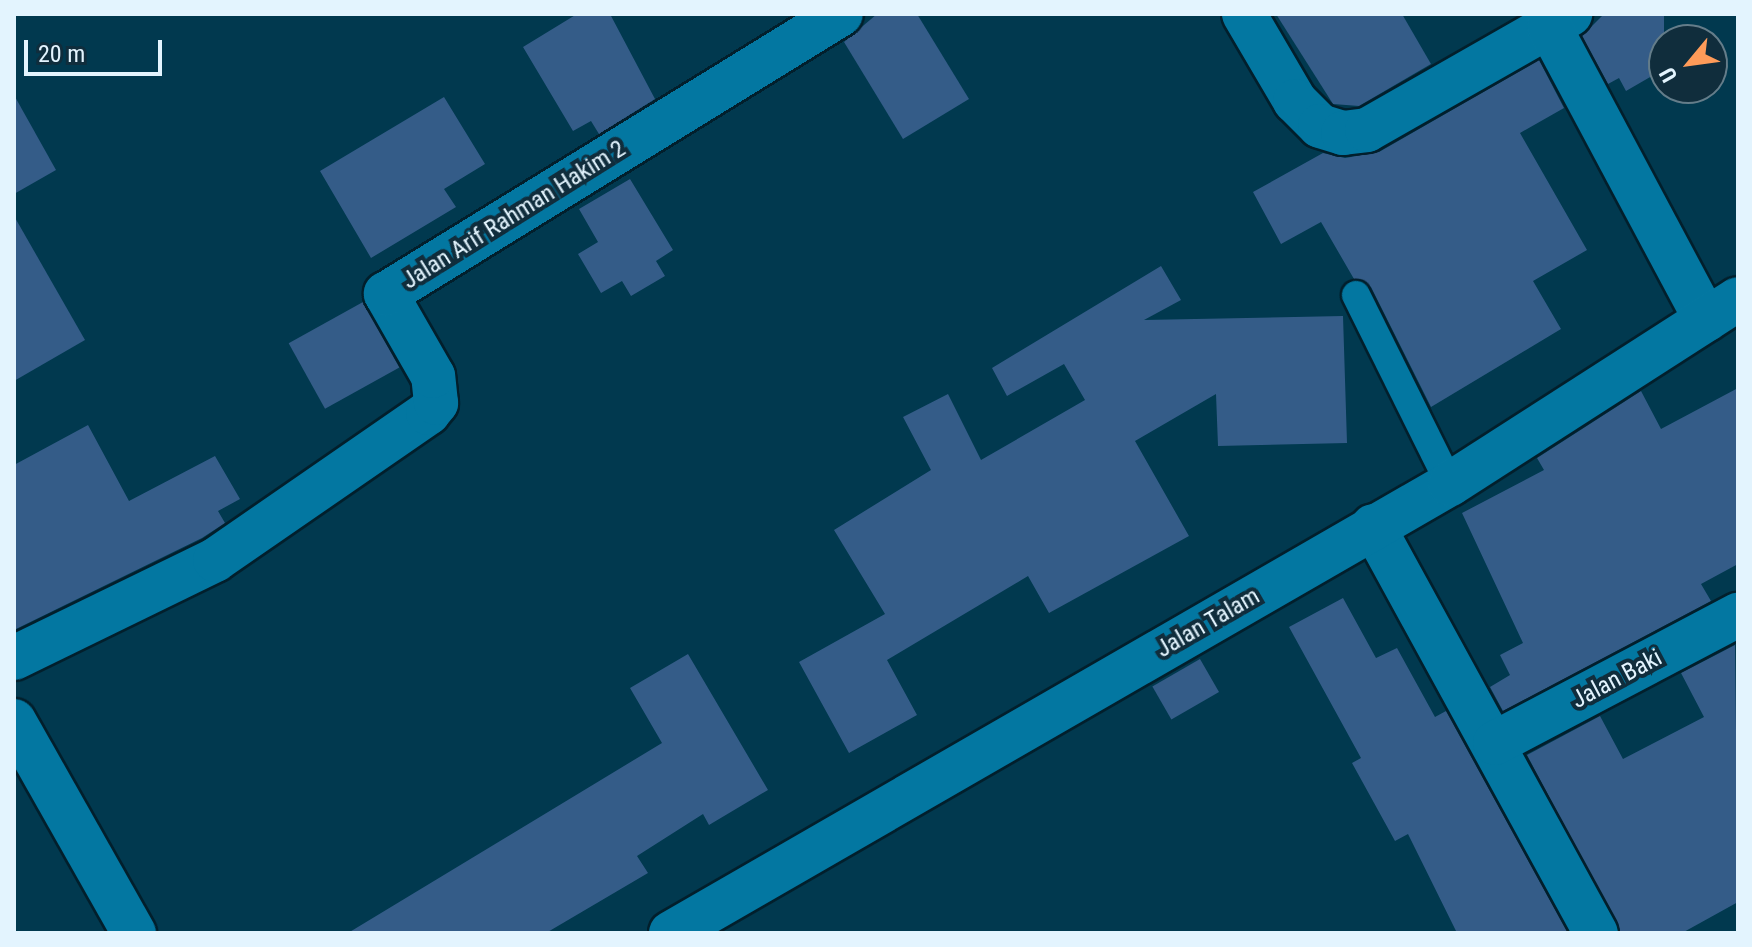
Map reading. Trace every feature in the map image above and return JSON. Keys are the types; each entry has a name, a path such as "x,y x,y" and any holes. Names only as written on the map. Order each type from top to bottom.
{"street":[{"name":"Jalan Arif Rahman Hakim 2","path":"14,658 215,560 428,413 436,403 433,376 386,294 841,14"},
{"path":"1244,14 1295,101 1320,126 1343,133 1367,130 1560,20 1722,310"},
{"name":"Jalan Talam","path":"671,933 1450,484 1722,310"},
{"path":"1373,526 1495,743 1596,933"},
{"name":"Jalan Baki","path":"1495,743 1738,615"},
{"path":"14,721 131,932"}],"lane":[{"path":"1356,295 1450,484"}],"building":[{"path":"577,14 610,14 655,99 599,134 591,121 573,131 523,47"},
{"path":"877,14 917,14 969,99 903,139 844,42"},
{"path":"1276,14 1402,14 1431,64 1359,106 1333,104"},
{"path":"1604,14 1664,14 1664,24 1648,24 1648,78 1626,91 1619,78 1608,84 1582,36"},
{"path":"1539,60 1564,108 1520,133 1587,250 1533,281 1561,329 1431,407 1371,287 1354,279 1321,222 1281,244 1253,192 1323,153 1345,158 1379,152"},
{"path":"14,95 56,170 14,194"},
{"path":"444,97 485,164 444,189 456,207 371,258 320,171"},
{"path":"630,179 673,250 656,261 665,276 631,296 622,281 601,293 578,254 598,242 579,209"},
{"path":"14,216 85,340 14,381"},
{"path":"1161,266 1181,300 1144,320 1343,316 1347,443 1218,446 1216,394 1135,441 1189,536 1049,613 1028,576 887,660 917,715 849,753 799,662 885,614 834,530 931,470 903,417 948,394 981,460 1085,400 1064,364 1007,396 992,368"},
{"path":"363,302 399,368 325,409 289,343"},
{"path":"1738,388 1738,564 1701,584 1711,601 1503,711 1490,687 1510,675 1500,655 1523,643 1462,513 1544,470 1537,458 1641,391 1661,429"},
{"path":"88,425 129,501 215,456 240,499 218,511 225,523 202,538 14,630 14,465"},
{"path":"1343,598 1376,658 1397,648 1435,717 1446,711 1568,933 1457,933 1408,834 1395,841 1352,763 1361,758 1289,627"},
{"path":"1735,645 1738,902 1682,933 1621,933 1527,755 1600,716 1623,759 1704,717 1681,673"},
{"path":"688,654 768,790 709,825 703,814 637,856 648,873 546,933 348,933 662,743 630,688"},
{"path":"1200,659 1219,692 1171,719 1152,686"}]}
